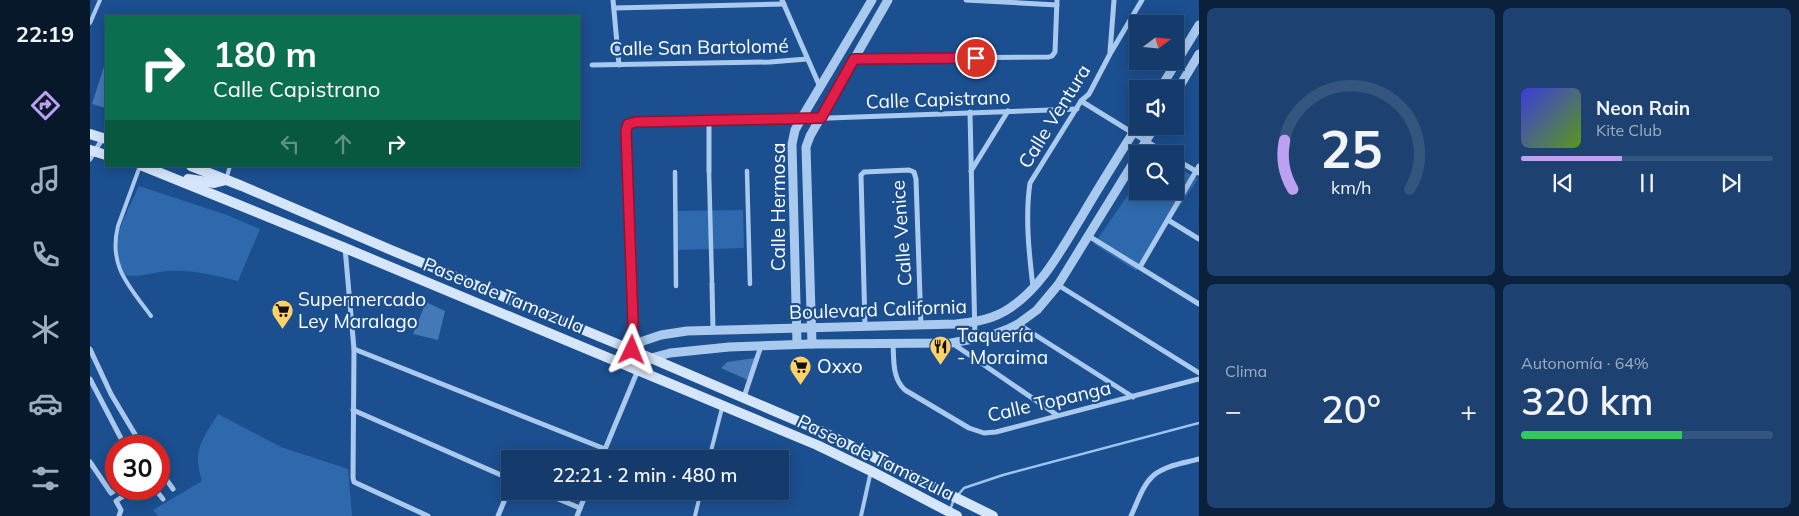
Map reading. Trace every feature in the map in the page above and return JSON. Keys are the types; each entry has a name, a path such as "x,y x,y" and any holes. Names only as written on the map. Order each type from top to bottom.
{"main road":[{"path":"90,134 105,138"},
{"path":"92,154 105,155"},
{"name":"Paseo de Tamazula","path":"144,167 345,248 817,445 957,516"},
{"name":"Paseo de Tamazula","path":"194,167 821,431 993,516"},
{"path":"176,179 214,183 226,180"},
{"path":"386,265 391,250"}],"street":[{"path":"613,0 619,65"},
{"name":"Calle Hermosa","path":"797,344 791,160 795,130 872,0"},
{"name":"Calle Hermosa","path":"812,344 806,147 810,136 888,0"},
{"path":"854,59 1049,57 1055,52 1057,2 966,0"},
{"path":"1110,54 1114,0"},
{"name":"Calle Ventura","path":"1034,288 1028,235 1030,183 1082,101 1089,94 1142,0"},
{"path":"614,8 783,2 820,88"},
{"path":"1165,80 1199,25"},
{"path":"1183,80 1199,54"},
{"name":"Calle San Bartolomé","path":"592,65 770,62 807,59"},
{"path":"1082,101 1129,126"},
{"name":"Calle Capistrano","path":"632,350 633,321 626,131 628,124 636,122 802,119 1077,109"},
{"path":"970,172 1008,111"},
{"path":"970,112 975,340"},
{"path":"709,121 713,330"},
{"name":"Boulevard California","path":"618,361 643,341 661,335 687,331 921,326 974,322 993,317 1010,308 1034,288 1053,262 1131,135"},
{"path":"1140,135 1152,145"},
{"name":"Boulevard California","path":"1144,145 1150,135"},
{"path":"92,154 105,138"},
{"path":"1140,267 1198,170 1184,163"},
{"name":"Boulevard California","path":"638,370 651,358 670,353 729,347 797,344 951,343 990,336 1018,324 1037,310 1058,285 1129,169"},
{"name":"Calle Venice","path":"865,326 860,178 864,172 908,170 914,172 916,179 921,326"},
{"path":"747,171 750,284"},
{"path":"676,172 676,286"},
{"path":"1168,220 1199,239"},
{"path":"1088,235 1199,304"},
{"path":"345,248 354,349 352,448 354,482 428,516"},
{"path":"1058,285 1199,373"},
{"path":"1018,324 1133,396"},
{"path":"951,343 1056,415"},
{"name":"Calle Topanga","path":"893,344 895,370 899,384 905,390 969,428 984,433 996,432 1199,379"},
{"path":"743,398 762,346"},
{"path":"90,349 111,394 135,435"},
{"path":"354,349 605,449 638,370"},
{"path":"90,380 119,435"},
{"path":"353,410 501,475"},
{"path":"1131,516 1149,480 1154,475 1169,468 1199,459"},
{"path":"90,462 105,485"},
{"path":"170,485 173,489"},
{"path":"118,500 116,501 121,510 119,516"},
{"path":"498,516 505,500"},
{"path":"561,500 580,508"},
{"path":"577,516 583,500"}],"lane":[{"path":"90,23 100,0"},
{"path":"141,167 118,226 116,261 120,273 151,316"},
{"path":"226,180 230,167"},
{"path":"711,450 723,407"},
{"path":"861,516 871,471"},
{"path":"695,516 699,500"}],"shaded area":[{"path":"1184,171 1198,179 1184,200"},
{"path":"139,186 224,214 260,229 238,281 186,271 168,271 136,276 125,275 120,263 118,240 120,229"},
{"path":"1129,194 1129,200 1184,200 1136,271 1094,244"},
{"path":"743,210 744,248 676,250 676,211"},
{"path":"218,414 281,447 348,469 352,516 158,516 153,510 202,481 198,453 203,438"}],"building":[{"path":"105,63 105,108 92,104"},
{"path":"426,302 445,311 438,340 413,334"},
{"path":"755,358 748,380 721,368 727,362"}],"waterway":[{"path":"958,495 964,488 1003,475 1199,423"},
{"path":"950,510 954,499"}],"place":[{"name":"Supermercado Ley Maralago","path":"282,329"},
{"name":"Taquería - Moraima","path":"941,365"},
{"name":"Oxxo","path":"801,385"}],"route":[{"path":"632,350 633,321 626,131 628,124 632,122 821,118 854,59 976,58"}]}
